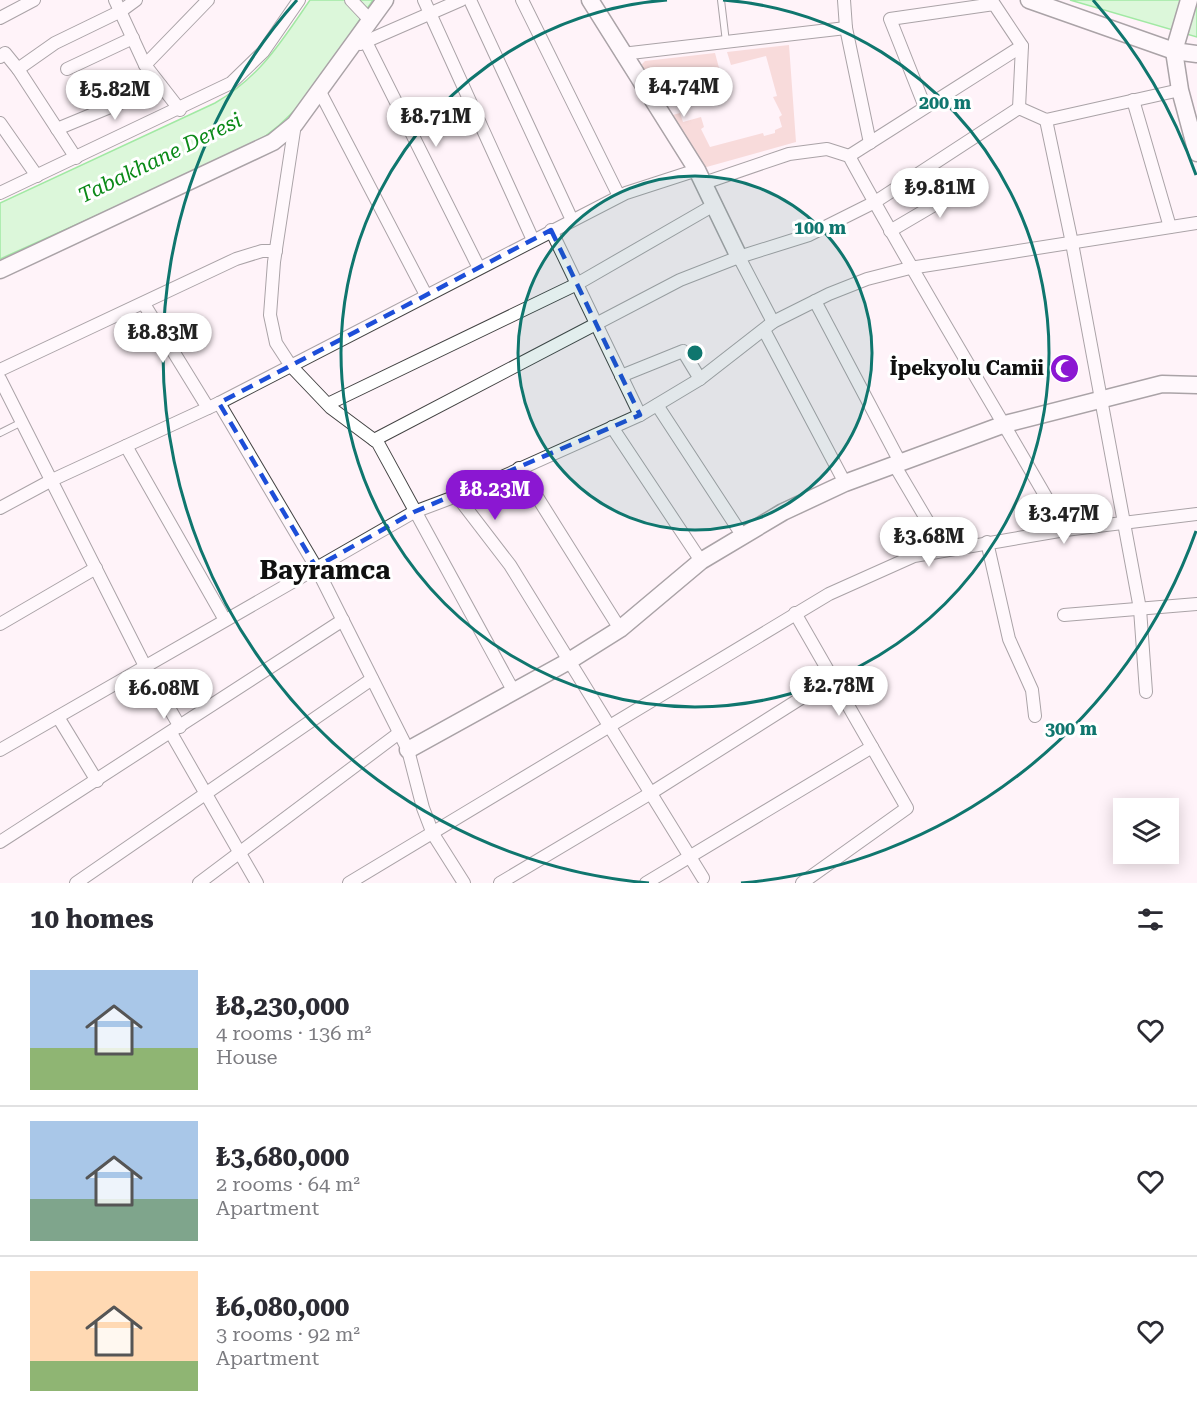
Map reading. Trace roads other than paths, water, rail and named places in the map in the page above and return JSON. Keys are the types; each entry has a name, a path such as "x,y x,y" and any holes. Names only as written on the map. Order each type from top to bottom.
{"street":[{"path":"0,18 33,0"},
{"path":"18,69 55,43 118,6 136,0"},
{"path":"146,65 208,0"},
{"path":"0,194 231,84 248,69 299,0"},
{"path":"351,0 369,19"},
{"path":"0,270 273,142 295,124 385,0"},
{"path":"424,0 533,240"},
{"path":"348,50 461,0"},
{"path":"470,0 572,219"},
{"path":"522,0 619,196"},
{"path":"590,0 700,176 739,257 768,326 845,483"},
{"path":"844,0 846,28 870,143"},
{"path":"1029,0 1197,54"},
{"path":"1189,0 1175,46 1180,90 1197,153"},
{"path":"925,107 890,19 994,4 1022,46 1019,108"},
{"path":"118,6 146,65 180,110"},
{"path":"622,54 846,28"},
{"path":"67,69 133,38"},
{"path":"366,42 479,268"},
{"path":"849,156 1022,46"},
{"path":"0,57 5,53 18,69 76,158"},
{"path":"57,129 161,86"},
{"path":"319,90 426,295"},
{"path":"1019,108 1046,120 1180,90"},
{"path":"1132,100 1170,227"},
{"path":"374,440 680,280 739,257 809,235 874,202 1019,108"},
{"path":"1046,120 1072,243 1140,609 1146,692"},
{"path":"0,123 37,176"},
{"path":"295,124 276,251 270,315 276,343 291,366 328,404 374,440 395,473 414,512 514,692"},
{"path":"0,508 52,480 214,405 619,196 789,154 827,149 849,156 910,268 1005,424 1065,530"},
{"path":"890,231 975,181"},
{"path":"328,404 577,284 714,205"},
{"path":"1,748 414,512 457,496 640,415 700,379 768,326 814,301 867,279 910,268 1197,223"},
{"path":"551,230 640,415"},
{"path":"0,370 236,259 262,251 276,251"},
{"path":"814,301 944,549"},
{"path":"144,304 214,405 316,567 408,750 423,808 434,834 464,883"},
{"path":"621,376 683,351 700,379"},
{"path":"0,379 208,793 257,883"},
{"path":"408,750 569,661 620,629 701,561 742,535 783,512 845,483 1005,424 1162,384 1197,385"},
{"path":"657,405 742,535"},
{"path":"612,427 701,561"},
{"path":"126,446 225,620"},
{"path":"519,468 620,629"},
{"path":"457,496 510,565 703,878"},
{"path":"349,883 434,834 795,613 830,594 914,556 944,549 1065,530 1197,514"},
{"path":"987,542 1009,639 1032,690 1035,716"},
{"path":"2,618 96,568"},
{"path":"1064,615 1197,604"},
{"path":"795,613 907,808 810,881"},
{"path":"0,842 343,620"},
{"path":"500,883 651,793 833,678"},
{"path":"76,883 372,679"},
{"path":"58,717 97,781"},
{"path":"199,883 399,733"},
{"path":"646,883 872,747"}],"lane":[{"path":"721,0 726,42"},
{"path":"0,433 22,422"}],"water":[{"name":"Tabakhane Deresi","path":"310,0 373,0 325,72 284,121 240,151 0,259 0,203 215,103 231,93 269,58"},
{"path":"1070,0 1197,0 1197,37"}],"place":[{"name":"İpekyolu Camii","path":"1065,368"}],"district":[{"name":"Bayramca","path":"325,570"}]}
